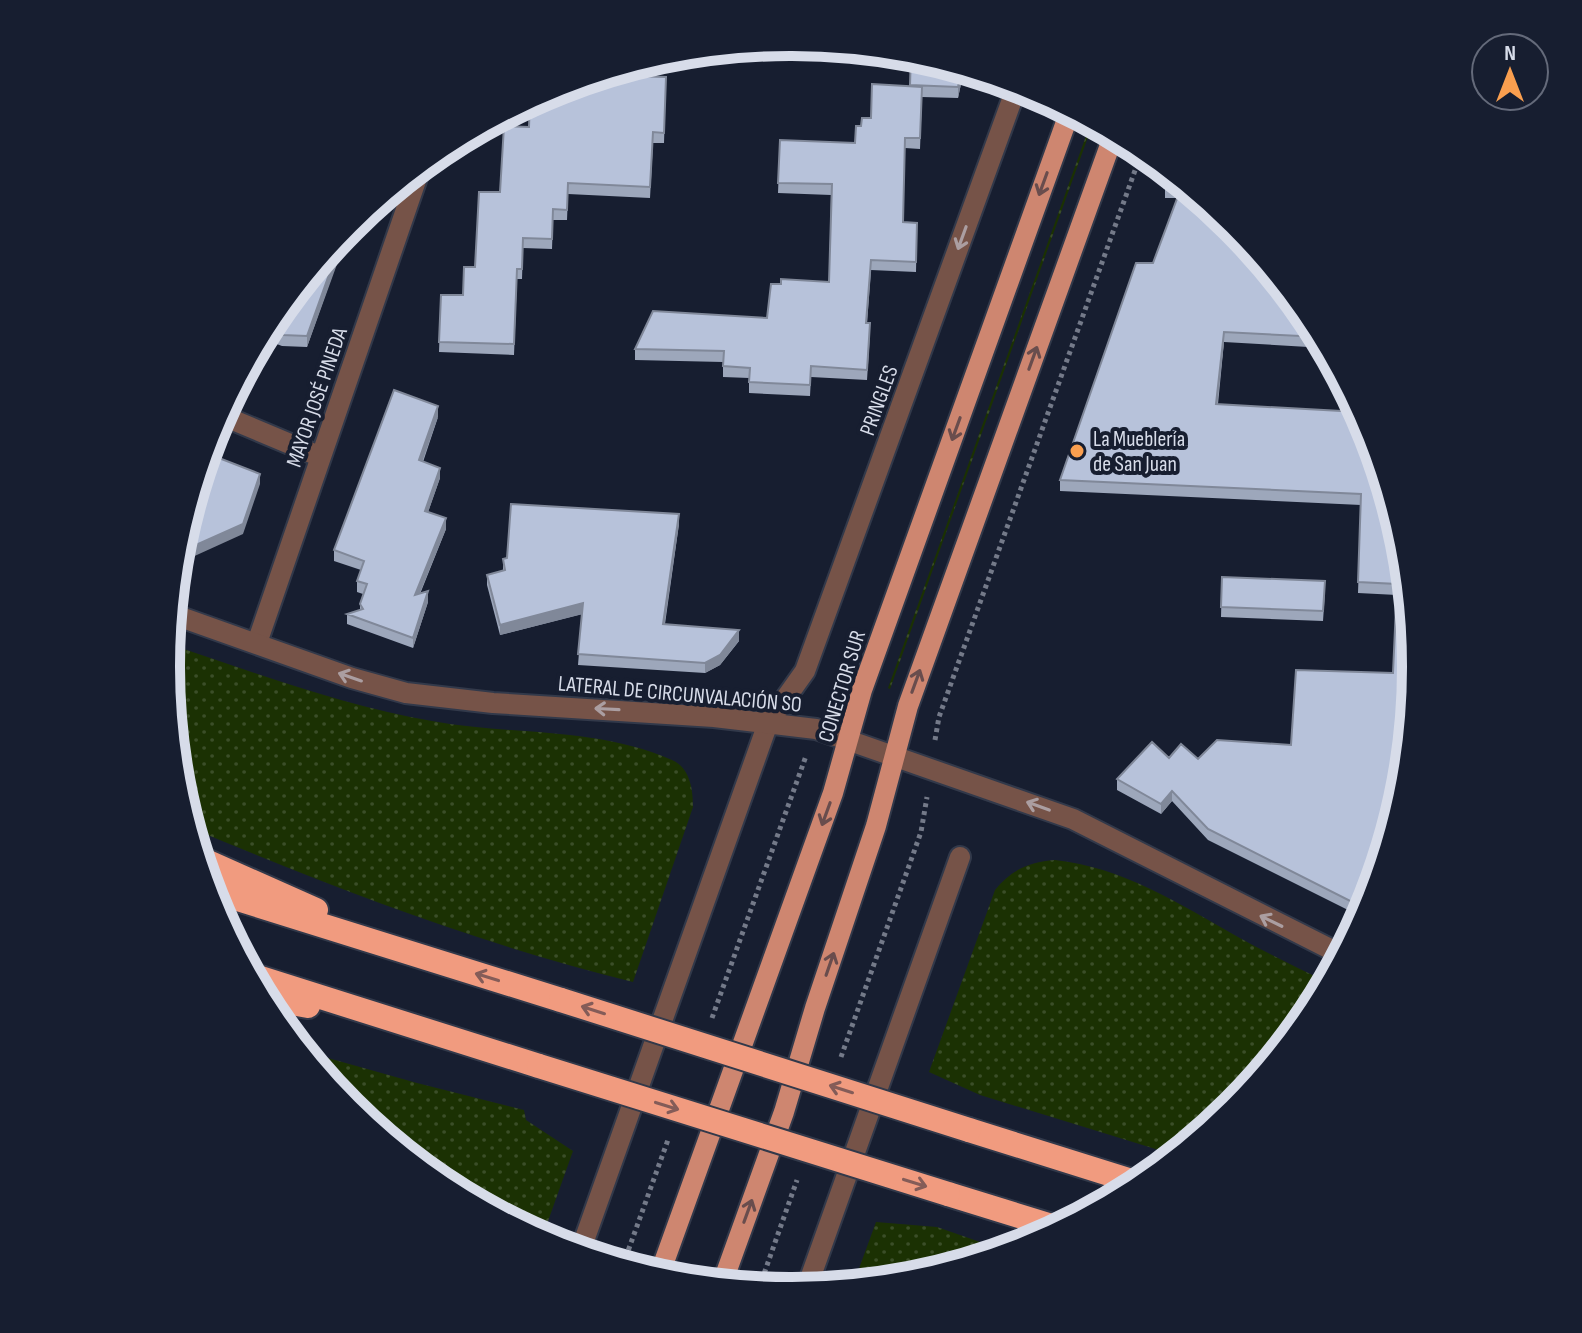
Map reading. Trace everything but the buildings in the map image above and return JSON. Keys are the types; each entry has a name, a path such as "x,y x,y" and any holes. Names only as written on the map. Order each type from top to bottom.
{"highway":[{"path":"214,865 413,954"},
{"path":"225,895 1123,1178"},
{"path":"267,980 1042,1223"},
{"path":"280,1001 410,1025"}],"main road":[{"name":"CONECTOR SUR","path":"664,1263 833,793 866,678 1066,122"},
{"path":"726,1273 784,1112 876,826 908,706 1110,146"}],"street":[{"name":"PRINGLES","path":"584,1241 768,723 805,671 1013,98"},
{"name":"MAYOR JOSÉ PINEDA","path":"257,643 414,186"},
{"path":"233,420 321,457"},
{"name":"LATERAL DE CIRCUNVALACIÓN SO","path":"183,618 352,678 406,693 442,699 654,712 816,729 1073,819 1332,950"},
{"path":"811,1277 960,857"}],"path":[{"path":"837,1067 921,832 939,717 1137,164"},
{"path":"763,1276 801,1170"}],"green space":[{"path":"1087,133 890,689 888,688"},
{"path":"181,648 299,687 398,714 462,726 583,737 642,749 672,760 683,768 692,793 693,807 633,982 464,933 204,833 186,746"},
{"path":"1055,860 1080,864 1127,879 1317,977 1299,1006 1250,1069 1223,1098 1163,1151 980,1095 929,1072 995,890 1021,868"},
{"path":"322,1056 524,1110 526,1120 573,1151 546,1226 486,1195 419,1151 359,1098"},
{"path":"876,1222 937,1227 988,1245 910,1265 857,1273"}],"place":[{"name":"La Mueblería de San Juan","path":"1077,451"}]}
